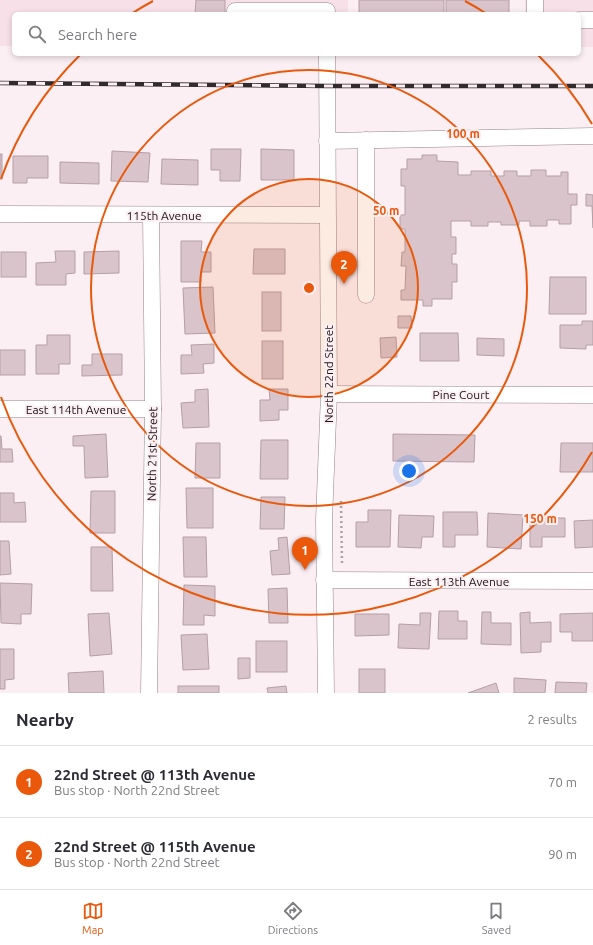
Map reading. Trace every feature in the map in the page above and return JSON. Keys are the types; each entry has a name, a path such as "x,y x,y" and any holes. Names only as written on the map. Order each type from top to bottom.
{"street":[{"path":"535,0 535,12"},
{"path":"235,12 327,8"},
{"path":"581,20 593,20"},
{"name":"North 22nd Street","path":"326,693 324,520 329,394 327,56"},
{"path":"327,141 593,136"},
{"path":"366,140 366,295"},
{"name":"115th Avenue","path":"0,214 327,215"},
{"name":"North 21st Street","path":"150,693 153,409 151,215"},
{"name":"Pine Court","path":"329,394 593,395"},
{"name":"East 114th Avenue","path":"0,409 153,409"},
{"name":"East 113th Avenue","path":"324,580 593,581"}],"path":[{"path":"341,495 342,564 350,564"}],"shaded area":[{"path":"0,0 348,0 348,12 12,12 12,46 0,46"},
{"path":"525,0 593,0 593,47 581,47 581,12 525,12"}],"building":[{"path":"196,0 225,0 225,12 195,12"},
{"path":"359,0 444,0 444,12 359,12"},
{"path":"446,0 509,0 509,12 446,12"},
{"path":"211,149 241,149 240,181 220,181 220,170 211,170"},
{"path":"261,149 294,150 294,180 261,180"},
{"path":"112,151 150,153 148,182 111,181"},
{"path":"0,154 2,154 2,179 0,179"},
{"path":"422,155 437,155 437,161 458,162 458,175 471,175 471,171 491,171 491,176 504,176 504,171 517,171 517,176 531,176 531,170 546,170 546,176 561,176 561,172 568,172 568,194 577,194 577,205 571,205 571,224 559,224 559,220 547,220 547,226 530,226 530,221 519,221 519,225 501,225 501,222 488,222 488,226 471,226 471,221 451,221 451,237 456,237 456,254 452,254 452,264 457,264 457,282 452,282 452,299 432,299 432,306 423,306 423,300 401,300 401,290 405,290 406,266 401,266 402,252 405,252 405,229 400,229 400,215 405,215 405,186 401,186 401,169 407,169 407,159 422,159"},
{"path":"13,156 48,156 48,178 27,178 27,183 13,183"},
{"path":"162,159 198,160 198,185 161,184"},
{"path":"60,162 99,163 99,184 60,183"},
{"path":"586,194 593,195 593,228 592,206 586,206"},
{"path":"181,241 202,241 201,252 211,252 211,272 201,272 201,282 181,282"},
{"path":"254,249 285,249 285,274 253,274"},
{"path":"55,251 75,251 75,273 66,274 66,285 36,285 36,263 56,262"},
{"path":"119,251 119,273 84,274 84,252"},
{"path":"1,252 26,252 26,277 1,277"},
{"path":"550,277 586,277 586,314 549,314"},
{"path":"213,287 215,333 185,334 183,288"},
{"path":"262,292 281,292 281,331 262,331"},
{"path":"398,316 411,316 412,328 398,328"},
{"path":"582,321 593,321 593,345 586,345 586,349 560,348 560,325 582,325"},
{"path":"420,333 458,333 459,361 420,361"},
{"path":"47,335 70,335 70,364 59,364 59,374 36,374 36,345 47,345"},
{"path":"396,337 397,357 381,358 380,338"},
{"path":"477,338 504,339 504,356 477,355"},
{"path":"262,341 283,341 283,379 262,379"},
{"path":"214,344 214,363 203,364 204,373 181,374 181,355 192,355 191,345"},
{"path":"0,350 25,350 25,375 0,375"},
{"path":"92,354 122,354 122,375 82,376 82,365 92,365"},
{"path":"208,389 209,427 183,428 181,403 195,402 195,390"},
{"path":"269,389 288,389 288,410 279,410 279,420 260,421 260,400 270,400"},
{"path":"106,434 108,477 85,478 84,446 73,446 73,436"},
{"path":"393,434 475,435 474,462 393,461"},
{"path":"0,436 2,449 12,449 13,462 0,462"},
{"path":"261,440 288,440 288,479 260,479"},
{"path":"196,443 220,443 220,478 195,478"},
{"path":"561,443 593,443 593,472 560,472"},
{"path":"186,488 213,488 213,528 187,528"},
{"path":"91,491 115,491 115,533 90,533"},
{"path":"0,493 14,493 14,503 25,502 26,522 0,522"},
{"path":"261,497 285,497 284,529 260,529"},
{"path":"368,510 391,510 390,547 356,547 356,522 368,522"},
{"path":"443,512 477,512 478,535 455,535 455,547 443,547"},
{"path":"488,513 523,515 521,549 487,547"},
{"path":"399,515 434,516 433,537 422,537 421,548 398,547"},
{"path":"530,518 565,518 565,537 542,537 542,547 530,547"},
{"path":"593,520 593,547 575,548 574,521"},
{"path":"183,537 206,537 207,577 184,577"},
{"path":"287,537 290,574 272,575 270,551 279,550 278,538"},
{"path":"0,541 9,541 11,574 0,575"},
{"path":"91,547 112,547 113,591 91,591"},
{"path":"0,583 32,584 31,614 21,614 21,624 1,623"},
{"path":"184,585 215,586 215,616 204,615 204,625 183,625"},
{"path":"287,588 288,623 269,623 268,589"},
{"path":"439,611 458,611 458,621 467,621 467,639 438,639"},
{"path":"482,612 491,612 491,623 511,623 511,645 481,644"},
{"path":"530,612 530,623 551,622 551,642 541,642 541,652 521,653 520,613"},
{"path":"109,613 112,654 90,656 88,614"},
{"path":"420,613 431,613 429,649 398,648 399,624 420,625"},
{"path":"593,613 593,641 572,641 572,632 560,632 560,614"},
{"path":"355,614 389,614 389,635 355,636"},
{"path":"207,634 209,669 183,670 181,635"},
{"path":"256,641 287,641 287,672 256,672"},
{"path":"0,649 14,649 14,679 5,680 5,689 0,689"},
{"path":"238,658 250,658 250,678 238,679"},
{"path":"359,669 385,669 385,693 359,693"},
{"path":"103,671 104,693 69,693 68,673"},
{"path":"514,678 546,680 545,693 514,693"},
{"path":"556,682 587,683 586,693 555,693"},
{"path":"496,683 499,693 468,693"},
{"path":"178,686 219,686 219,693 178,693"},
{"path":"286,686 287,693 268,693 267,688"}],"railway":[{"path":"0,83 327,86 593,86"}],"place":[{"name":"22nd Street @ 115th Avenue","path":"344,284"},
{"name":"22nd Street @ 113th Avenue","path":"305,570"}]}
